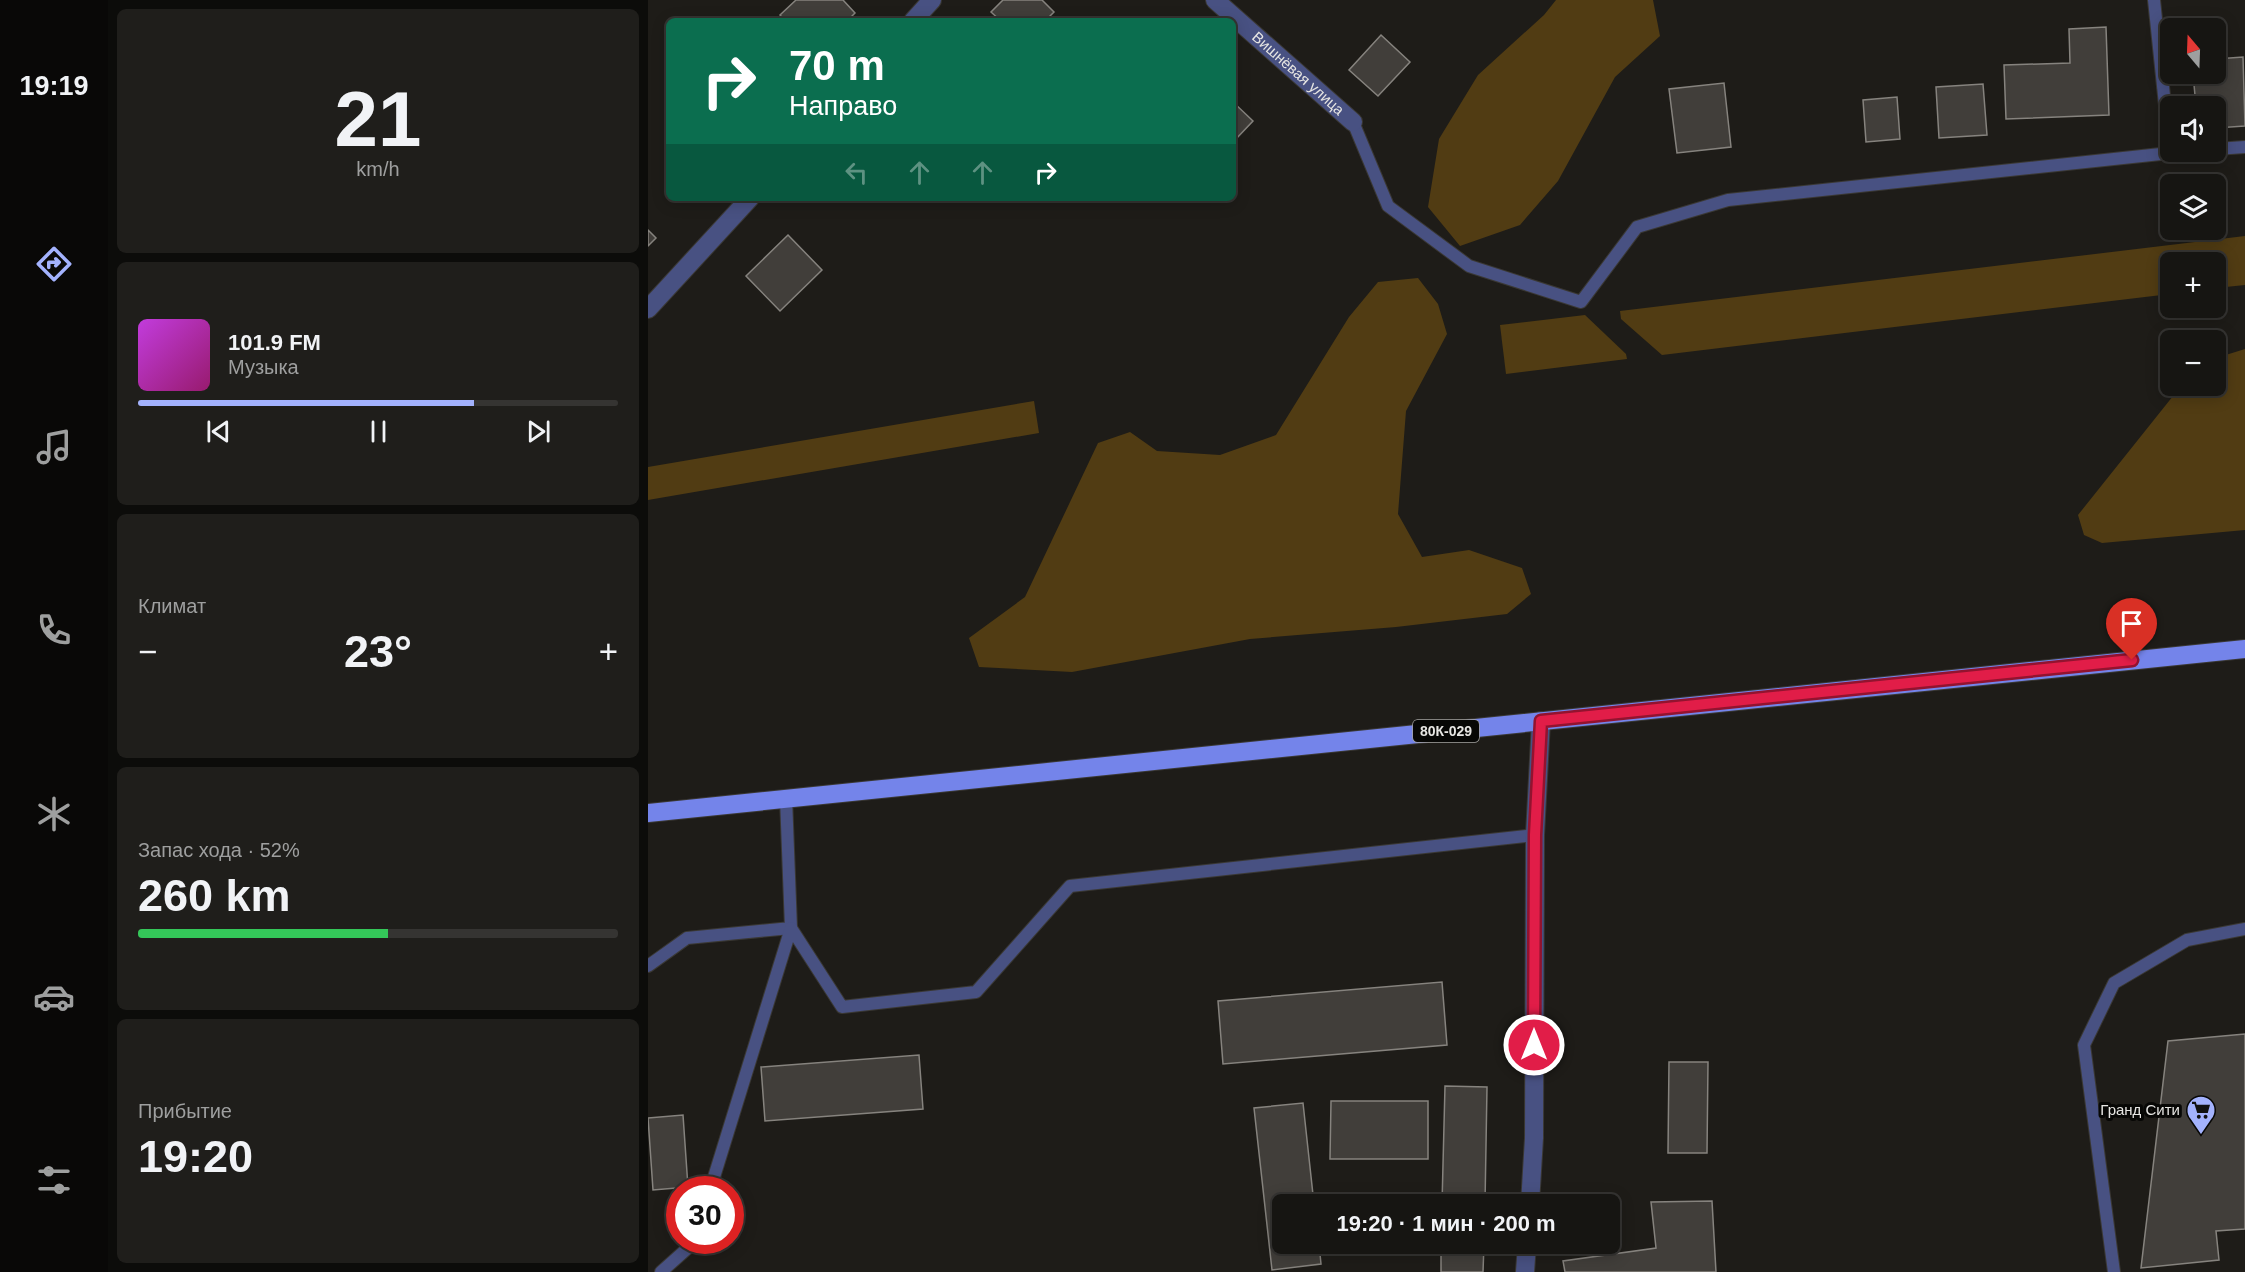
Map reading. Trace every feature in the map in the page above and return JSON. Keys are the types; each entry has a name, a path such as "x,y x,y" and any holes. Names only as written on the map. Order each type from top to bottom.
{"main road":[{"name":"80К-029","path":"648,813 2245,649"}],"street":[{"path":"916,18 932,0"},
{"name":"Вишнёвая улица","path":"1215,0 1235,18"},
{"name":"Вишнёвая улица","path":"1236,19 1353,122"},
{"path":"648,309 747,201"},
{"path":"1531,1194 1534,1138 1535,835 1541,721"},
{"path":"1525,1272 1526,1254"}],"lane":[{"path":"2154,0 2164,96"},
{"path":"1353,122 1388,206 1469,266 1581,302 1637,227 1728,200 2160,154"},
{"path":"2226,148 2245,147"},
{"path":"714,1176 791,928 786,798"},
{"path":"791,928 842,1007 976,992 1070,886 1535,835"},
{"path":"648,966 687,938 791,928"},
{"path":"2114,1272 2084,1045 2114,983 2187,940 2245,928"},
{"path":"661,1272 681,1254"}],"shaded area":[{"path":"1556,0 1653,0 1660,36 1615,77 1558,181 1520,225 1460,246 1428,207 1439,139 1478,75 1544,15"},
{"path":"2245,236 2245,285 2226,287 2226,252 2160,252 2160,295 1662,355 1621,319 1620,311"},
{"path":"1418,278 1438,304 1447,334 1406,411 1398,514 1422,557 1469,550 1522,568 1531,594 1507,614 1396,627 1250,639 1072,672 979,667 969,638 1025,597 1098,443 1130,432 1157,451 1220,455 1276,435 1349,317 1378,282"},
{"path":"1585,315 1626,354 1627,359 1506,374 1500,325"},
{"path":"2245,349 2245,530 2102,543 2084,535 2078,515 2173,396 2226,396 2226,355"},
{"path":"1034,401 1039,433 648,500 648,467"}],"building":[{"path":"796,0 843,0 855,13 850,18 783,18 780,15"},
{"path":"1003,0 1042,0 1054,12 1048,18 998,18 991,12"},
{"path":"2106,27 2109,115 2006,119 2004,65 2070,63 2069,29"},
{"path":"1381,35 1410,62 1378,96 1349,70"},
{"path":"2243,57 2245,126 2226,127 2226,96 2195,96 2194,84 2226,84 2226,58"},
{"path":"1724,83 1731,147 1677,153 1669,89"},
{"path":"1983,84 1987,135 1939,138 1936,87"},
{"path":"1897,97 1900,139 1866,142 1863,100"},
{"path":"1236,105 1253,121 1236,139"},
{"path":"648,230 656,238 648,246"},
{"path":"788,235 822,270 780,311 746,276"},
{"path":"1442,982 1447,1045 1223,1064 1218,1001"},
{"name":"Гранд Сити","path":"2245,1034 2245,1229 2216,1231 2219,1260 2141,1268 2168,1041"},
{"path":"919,1055 923,1109 765,1121 761,1067"},
{"path":"1669,1062 1708,1062 1707,1153 1668,1153"},
{"path":"1445,1086 1487,1087 1485,1194 1442,1194"},
{"path":"1331,1101 1428,1101 1428,1159 1330,1159"},
{"path":"1303,1103 1313,1194 1272,1194 1272,1254 1320,1254 1321,1264 1272,1270 1254,1108"},
{"path":"683,1115 687,1176 666,1176 666,1189 653,1190 648,1118"},
{"path":"1712,1201 1716,1272 1565,1272 1563,1261 1656,1248 1651,1202"},
{"path":"1441,1254 1484,1254 1483,1272 1441,1272"}],"place":[{"name":"Гранд Сити","path":"2201,1136"}],"route":[{"path":"1534,1045 1535,835 1541,721 2132,660"}]}
